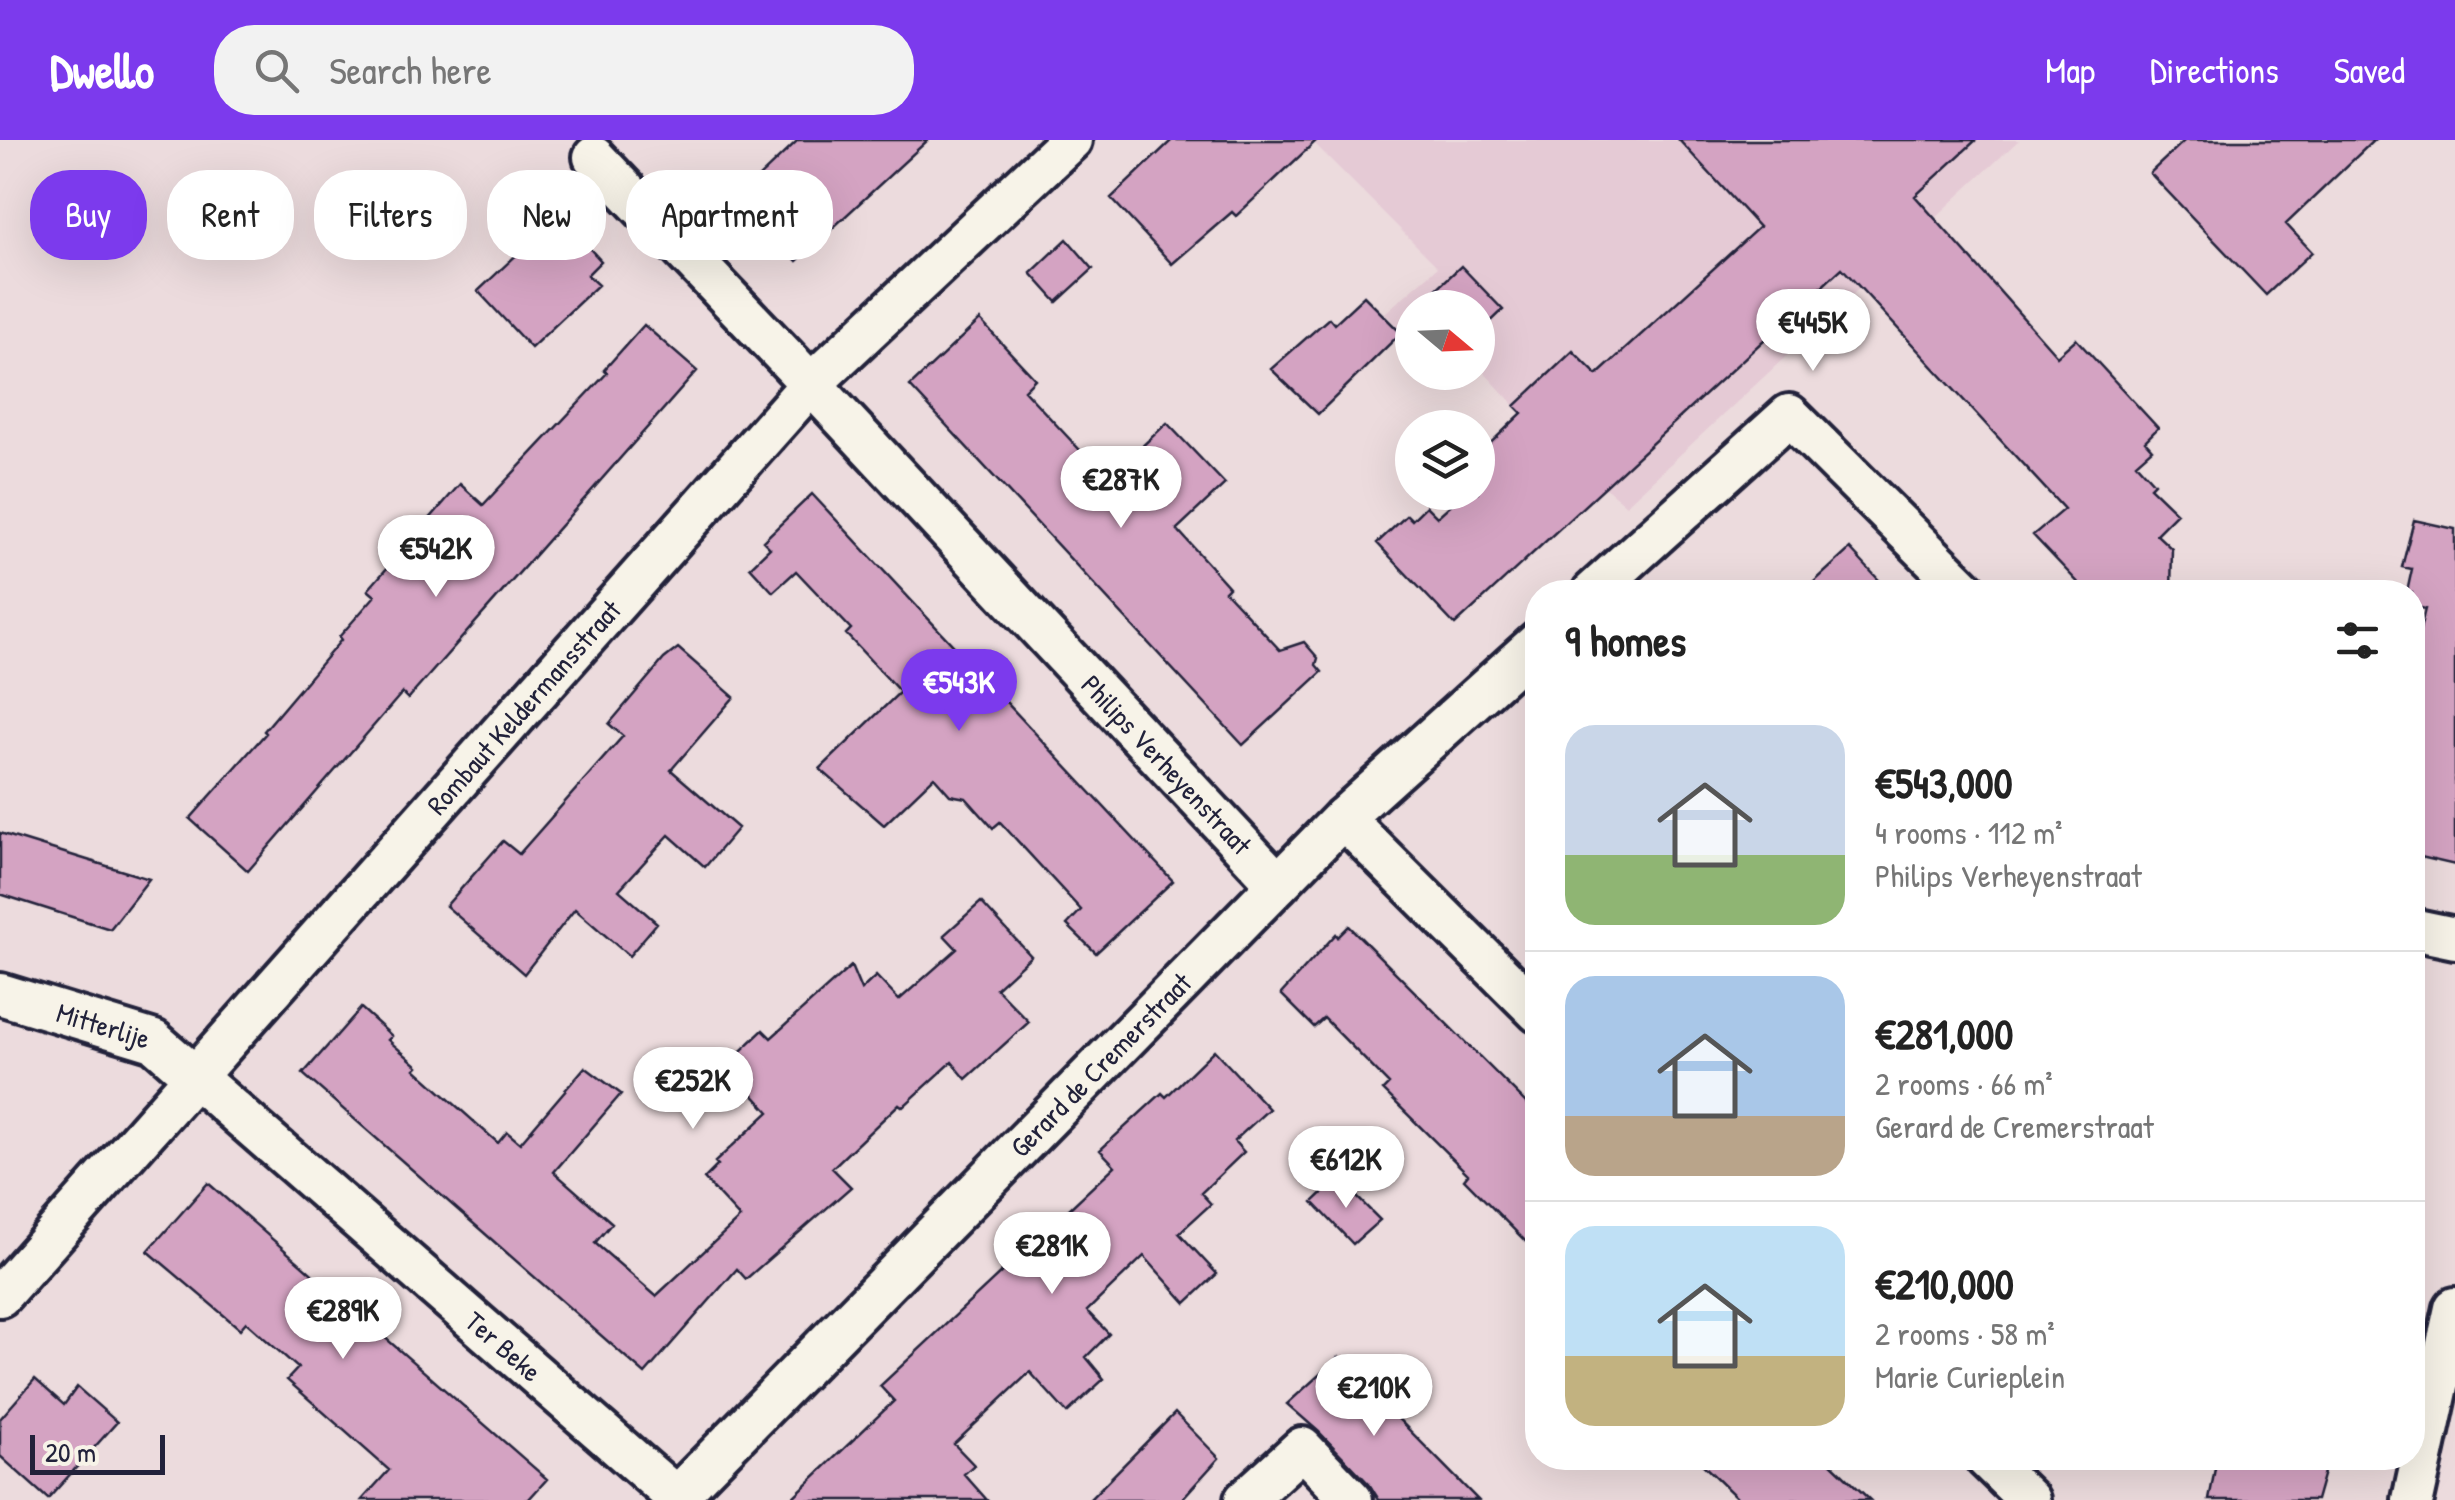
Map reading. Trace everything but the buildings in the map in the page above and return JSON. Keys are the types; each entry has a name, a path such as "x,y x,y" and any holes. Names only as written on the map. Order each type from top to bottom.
{"street":[{"name":"Rombaut Keldermansstraat","path":"0,1296 810,384 1071,140"},
{"name":"Philips Verheyenstraat","path":"594,157 1278,884"},
{"path":"1606,580 1789,415 1955,580"},
{"name":"Gerard de Cremerstraat","path":"676,1497 1342,818 1525,654"},
{"path":"1342,818 1525,999"},
{"path":"2425,931 2455,938"},
{"name":"Mitterlije","path":"0,994 154,1041 194,1077"},
{"name":"Ter Beke","path":"194,1077 676,1497"},
{"path":"2425,1445 2455,1308"},
{"path":"1245,1500 1302,1448 1352,1500"},
{"path":"1998,1470 2029,1500"},
{"path":"2413,1500 2420,1470"}],"shaded area":[{"path":"1311,140 2019,140 1626,505 1543,436 1495,384 1495,290 1412,290 1438,267"},
{"path":"1395,304 1395,324 1385,313"}]}
